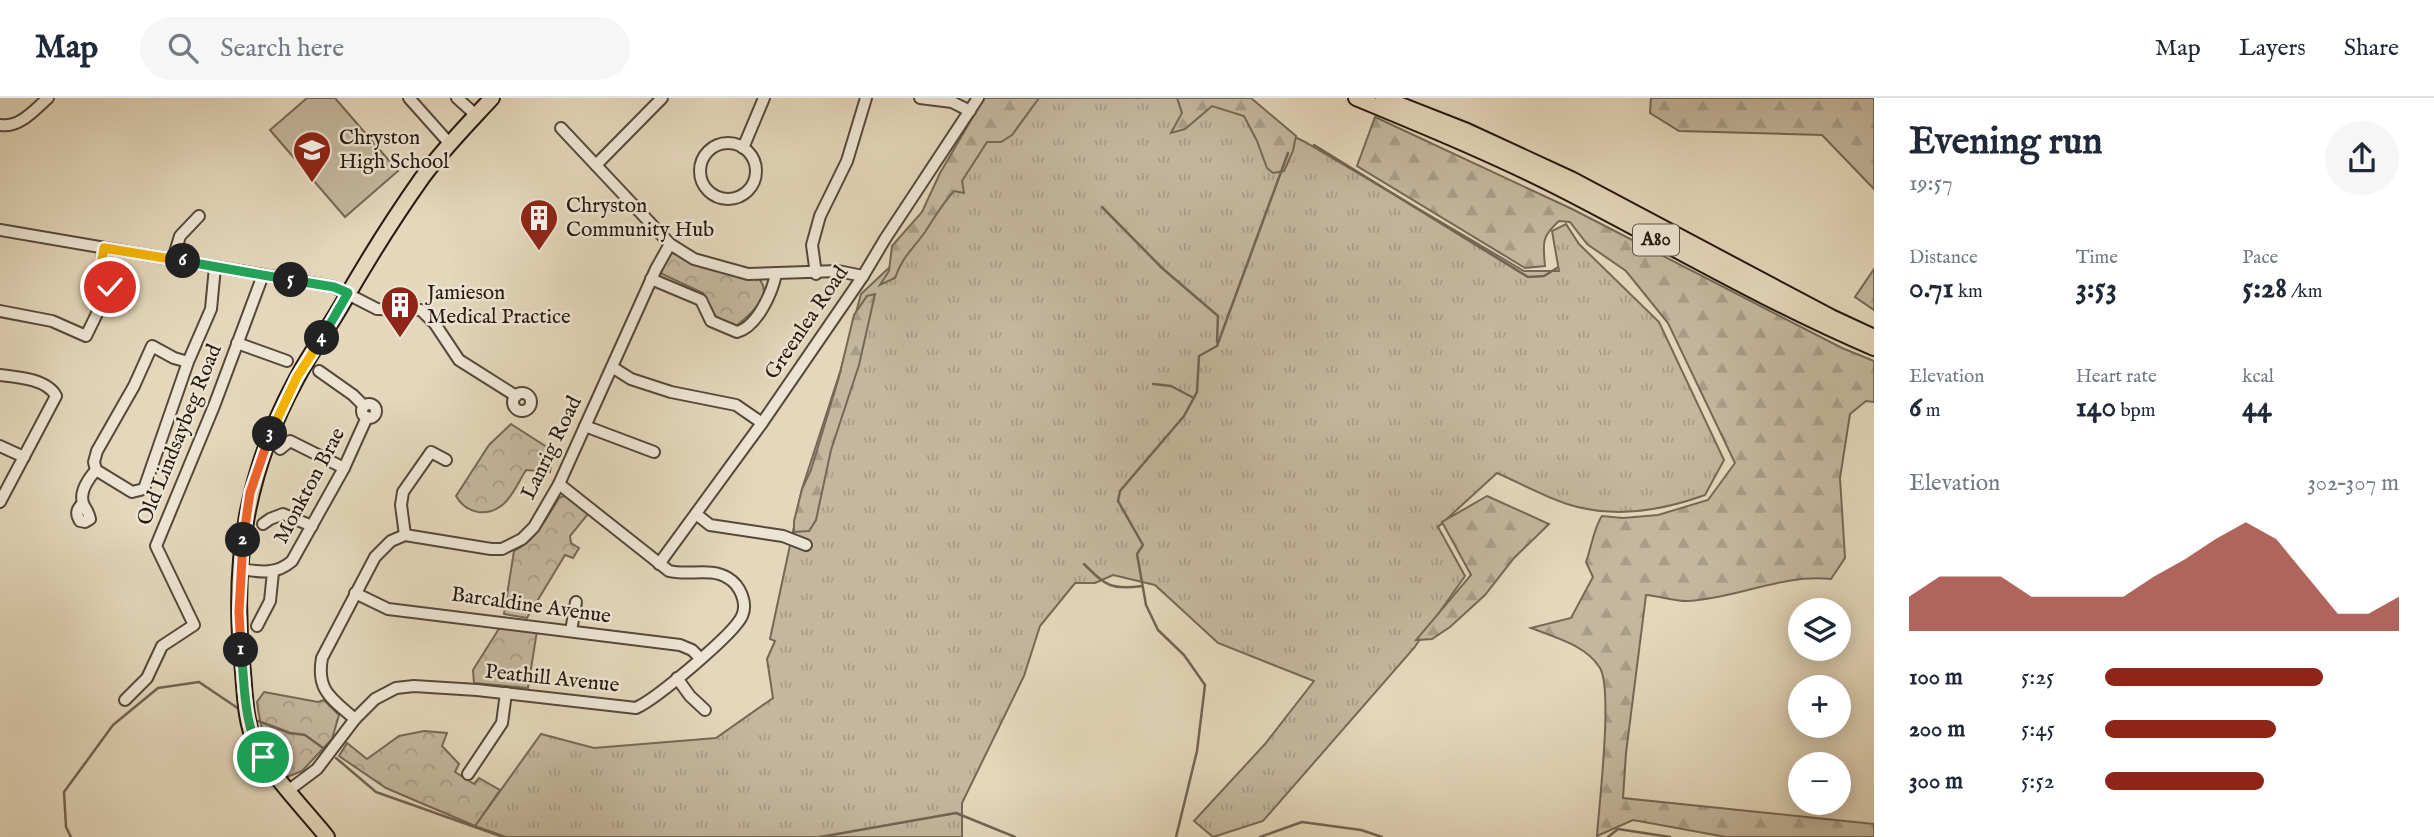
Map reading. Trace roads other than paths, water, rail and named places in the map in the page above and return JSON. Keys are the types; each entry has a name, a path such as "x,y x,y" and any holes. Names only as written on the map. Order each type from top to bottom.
{"main road":[{"path":"327,837 257,747 248,719 241,648 240,569 244,521 265,446 297,377 423,177 492,98"},
{"name":"A80","path":"1356,98 1460,140 1552,184 1812,321 1874,348"},
{"name":"A80","path":"1383,98 1467,131 1571,179 1831,317 1874,337"}],"street":[{"path":"0,125 10,127 23,120 48,98"},
{"path":"409,98 450,144"},
{"path":"457,98 476,115"},
{"path":"596,165 662,98"},
{"path":"743,148 765,98"},
{"path":"816,274 812,245 820,216 847,162 866,98"},
{"path":"920,98 952,102 970,111"},
{"name":"Greenlea Road","path":"659,564 762,424 863,276 978,98"},
{"path":"561,128 670,244 694,259 748,274 816,274 838,271 863,276"},
{"path":"726,143 743,148 755,163 753,185 746,193 736,198 717,197 705,186 700,173 706,153 726,143"},
{"path":"173,259 180,236 199,216"},
{"path":"0,230 334,287 377,309 421,310 435,324 459,360 516,396"},
{"name":"Lanrig Road","path":"405,535 491,550 502,549 522,539 534,527 559,484 651,279 670,244"},
{"path":"0,311 52,321 86,336 110,287 99,279 104,248"},
{"path":"188,362 152,346 134,386 97,451 94,462 96,470 132,492 144,489 188,362 211,309 215,267"},
{"path":"651,279 701,300 711,321 737,332 743,331 756,316 773,286 776,274"},
{"name":"Old Lindsaybeg Road","path":"125,700 148,678 162,646 194,625 156,546 263,275"},
{"path":"237,343 266,358 287,361"},
{"path":"612,368 631,379 671,392 736,405 762,424"},
{"name":"Monkton Brae","path":"240,569 273,572 292,561 344,468 365,412 353,395 319,371"},
{"path":"0,375 37,382 53,391 56,396 0,502"},
{"path":"585,426 654,452"},
{"path":"280,449 289,440 290,427"},
{"path":"289,440 344,468"},
{"path":"0,446 24,457"},
{"path":"355,719 327,695 319,673 322,658 374,557 391,541 405,535 401,505 403,492 431,452 446,460"},
{"path":"83,503 86,484 96,470"},
{"name":"Peathill Avenue","path":"289,790 317,769 355,719 375,699 396,688 414,686 506,693 636,708 647,703 734,628 743,615 745,603 738,588 729,578 711,572 682,574 659,564 559,484"},
{"path":"268,505 275,516"},
{"path":"263,524 275,516 289,514 312,526"},
{"path":"696,514 710,525 783,536 806,545"},
{"path":"257,626 270,601 273,572"},
{"name":"Barcaldine Avenue","path":"355,593 388,608 680,645 692,650 700,658"},
{"path":"570,631 575,602"},
{"path":"677,678 705,710"},
{"path":"468,774 502,723 506,693"}],"waterway":[{"path":"1314,145 1528,277 1544,276 1557,268"},
{"path":"1176,837 1197,751 1205,685 1184,655 1158,630 1146,605 1137,554 1143,545 1118,501 1120,491 1184,416 1197,392 1199,356 1217,346 1288,153"},
{"path":"1102,207 1162,268 1218,316 1217,342"},
{"path":"1153,384 1171,386 1194,398"},
{"path":"1084,564 1110,585 1142,586"},
{"path":"71,837 66,827 64,792 113,725 158,688 199,682 239,709"},
{"path":"258,721 290,733 305,735 323,748"},
{"path":"336,758 376,792 503,837"},
{"path":"820,837 956,813 1015,837"},
{"path":"1260,837 1302,822 1361,830 1382,837"},
{"path":"1608,837 1618,829 1670,837"}],"place":[{"name":"Chryston High School","path":"312,184"},
{"name":"Chryston Community Hub","path":"539,252"},
{"name":"Jamieson Medical Practice","path":"400,339"}]}
